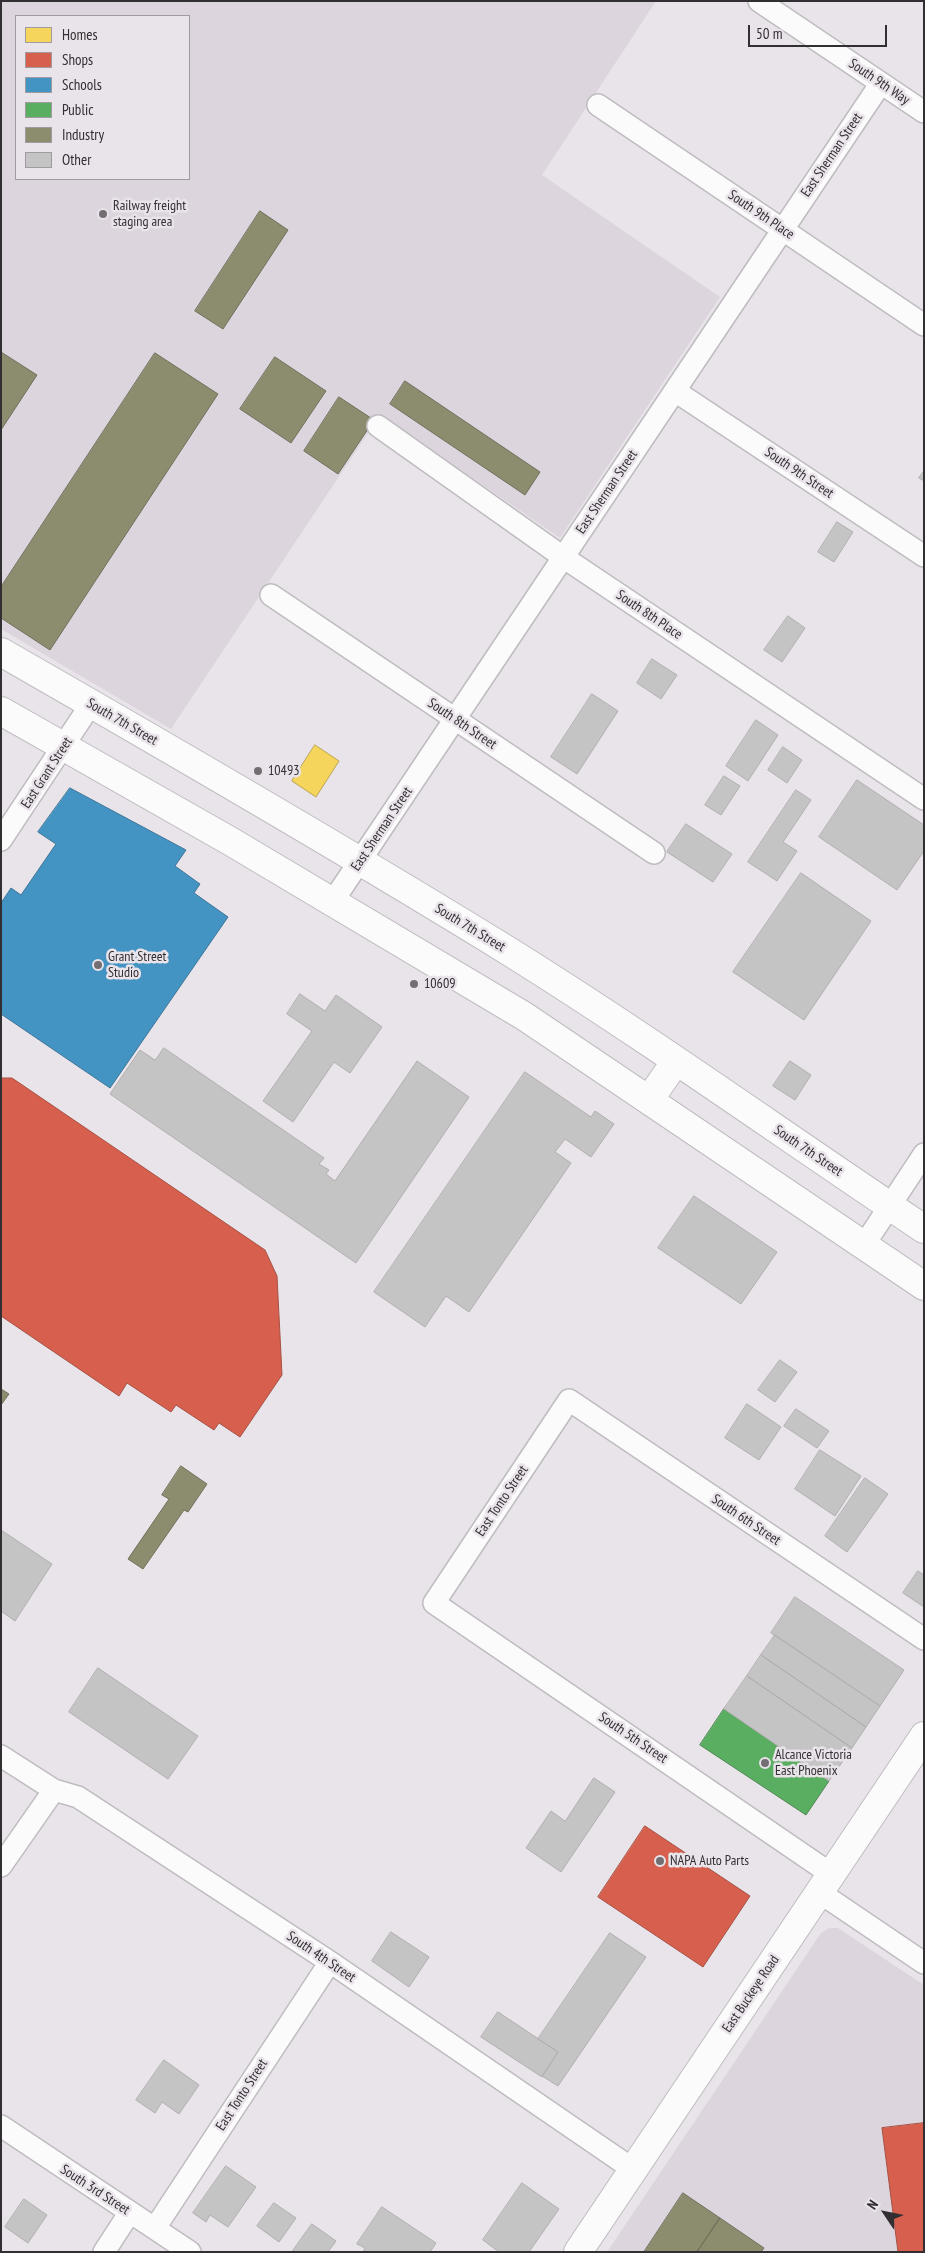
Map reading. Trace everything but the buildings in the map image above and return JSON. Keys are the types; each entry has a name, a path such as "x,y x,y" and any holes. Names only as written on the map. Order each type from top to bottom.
{"main road":[{"name":"South 7th Street","path":"1,652 360,861 510,953 676,1061 924,1229"},
{"path":"1,711 333,901 524,1016 924,1286"},
{"path":"649,1100 676,1061"},
{"name":"East Buckeye Road","path":"578,2252 924,1736"}],"street":[{"name":"South 9th Way","path":"759,1 924,112"},
{"name":"East Sherman Street","path":"333,901 881,83"},
{"name":"South 9th Place","path":"598,106 924,325"},
{"name":"South 9th Street","path":"675,390 924,556"},
{"name":"South 8th Place","path":"378,426 563,557 924,799"},
{"name":"South 8th Street","path":"271,595 654,853"},
{"name":"East Grant Street","path":"1,840 91,704"},
{"path":"864,1245 924,1154"},
{"name":"East Tonto Street","path":"434,1603 569,1400"},
{"name":"South 6th Street","path":"569,1400 924,1639"},
{"name":"South 5th Street","path":"434,1603 825,1883 924,1963"},
{"name":"South 4th Street","path":"1,1756 54,1790 78,1797 330,1962 634,2170"},
{"path":"1,1866 54,1790"},
{"name":"East Tonto Street","path":"155,2228 330,1962"},
{"name":"South 3rd Street","path":"1,2126 190,2252"},
{"path":"104,2252 130,2212"}],"shaded area":[{"path":"1,1 656,1 542,175 720,297 560,538 380,415 171,729 1,629"},
{"path":"829,1928 838,1928 924,1985 924,2252 607,2252 821,1933"}],"place":[{"name":"Railway freight staging area","path":"103,214"},
{"name":"10493","path":"258,771"},
{"name":"Grant Street Studio","path":"98,965"},
{"name":"10609","path":"414,984"},
{"name":"Alcance Victoria East Phoenix","path":"765,1763"},
{"name":"NAPA Auto Parts","path":"660,1861"}]}
